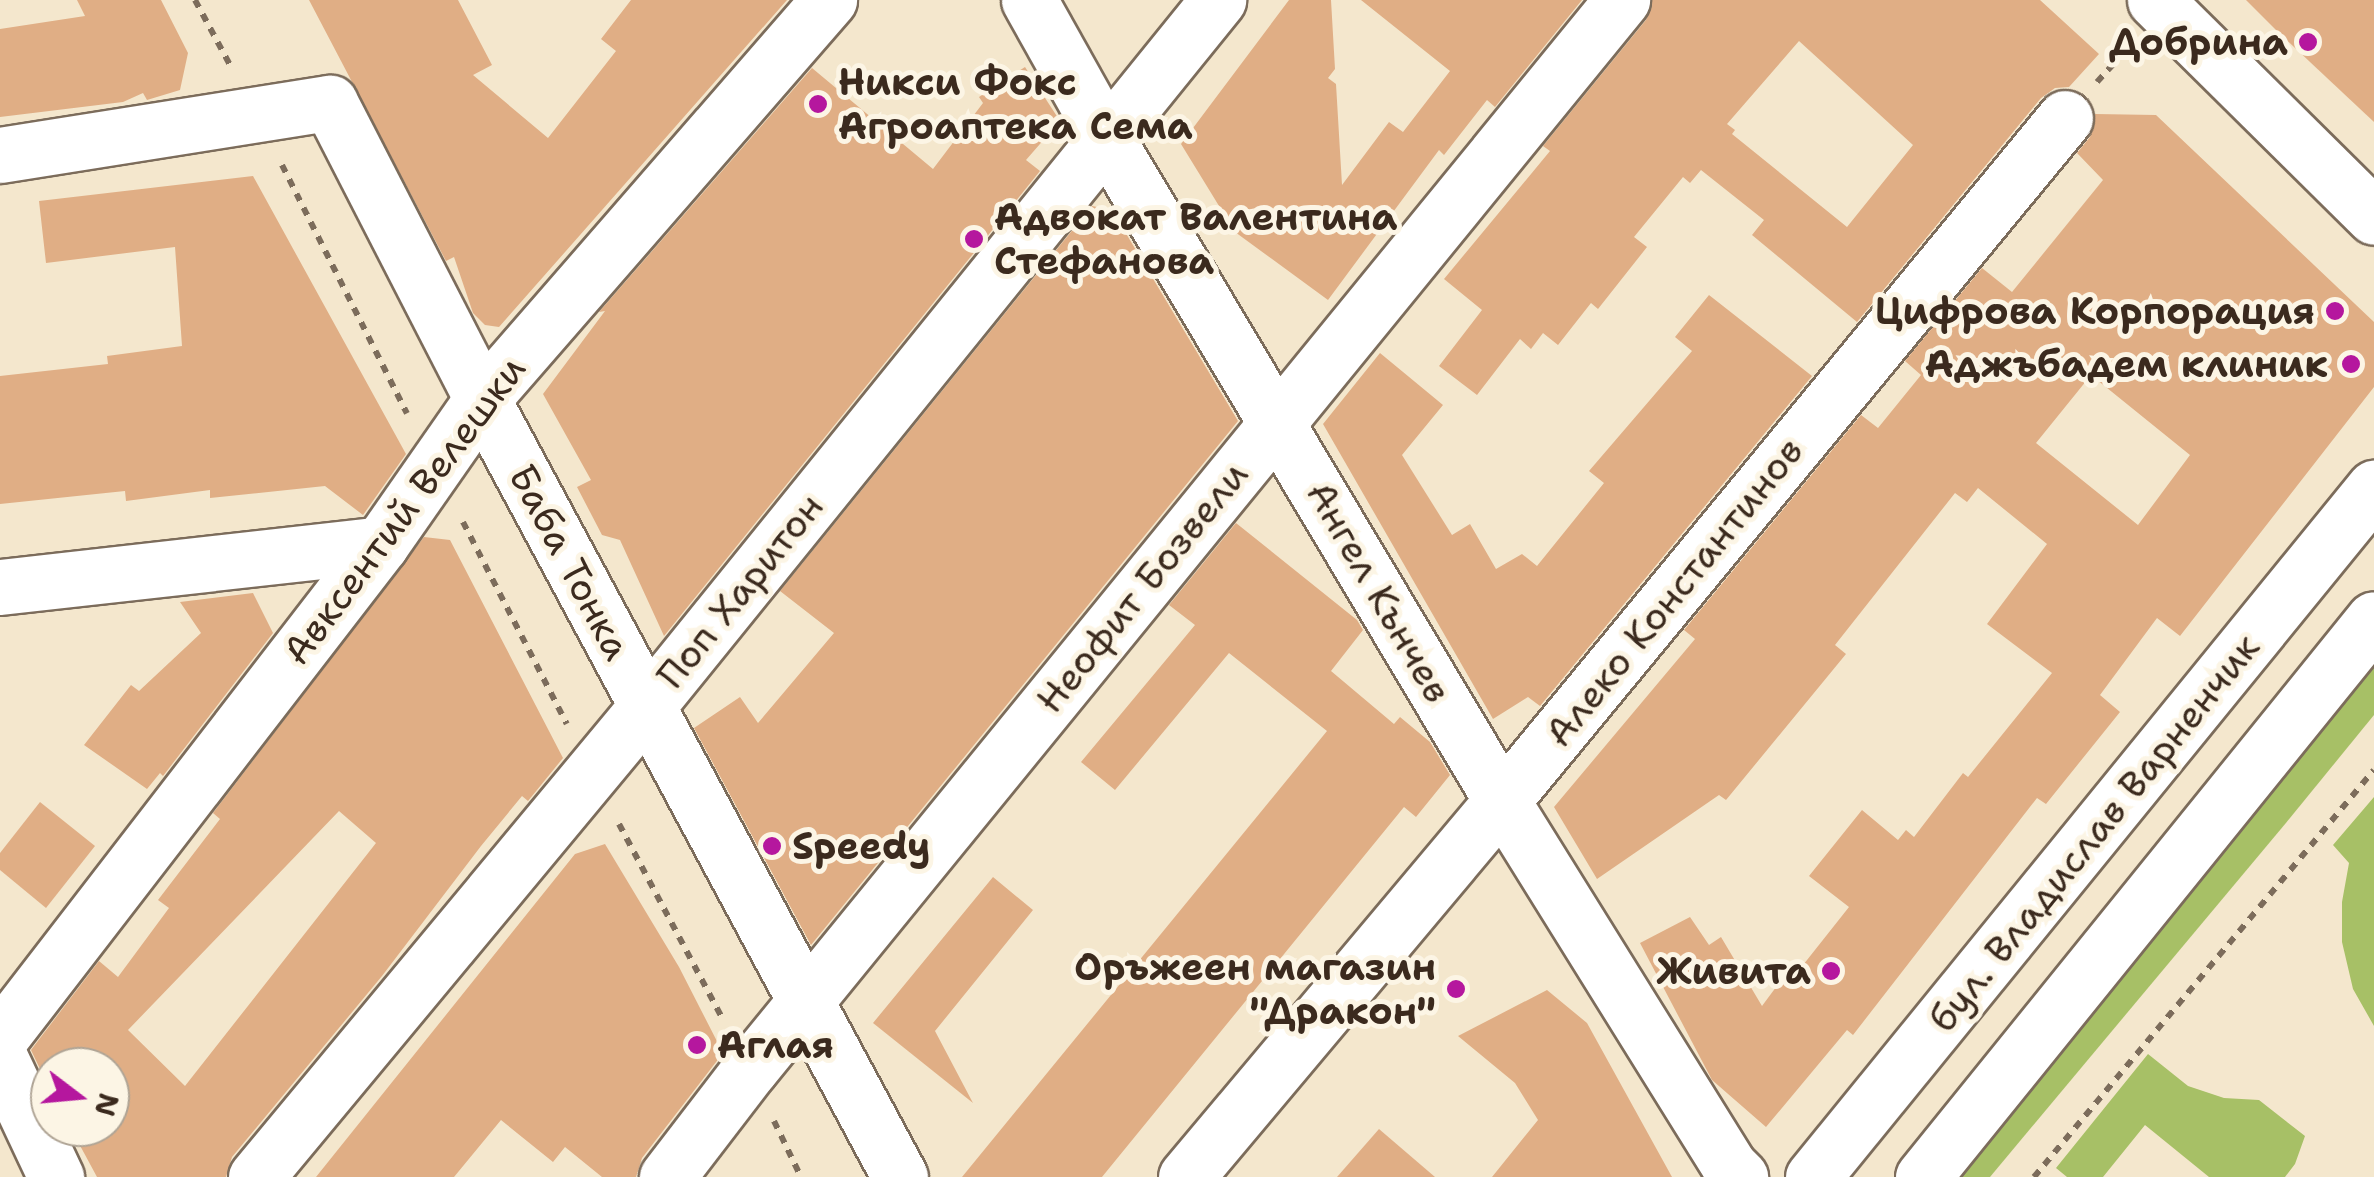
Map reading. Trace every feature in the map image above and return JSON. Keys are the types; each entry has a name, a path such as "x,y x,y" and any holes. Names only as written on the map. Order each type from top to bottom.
{"street":[{"name":"Авксентий Велешки","path":"0,1038 381,544 482,399 829,0"},
{"name":"Ангел Кънчев","path":"1029,0 1106,138 1278,420 1502,802 1718,1150 1740,1177"},
{"name":"Поп Харитон","path":"256,1177 590,769 648,705 1218,0"},
{"name":"Неофит Бозвели","path":"667,1177 750,1069 1622,0"},
{"path":"2160,4 2374,217"},
{"name":"Баба Тонка","path":"256,115 330,103 482,399 648,705 803,1004 900,1177"},
{"path":"0,155 256,115"},
{"name":"Алеко Константинов","path":"1186,1177 1502,802 2064,118"},
{"name":"бул. Владислав Варненчик","path":"1814,1177 2374,488"},
{"path":"0,588 381,544"},
{"path":"1923,1177 2374,619"},
{"path":"0,1058 56,1177"}],"path":[{"path":"196,0 590,769 750,1069 801,1177"},
{"path":"2064,118 2160,4"},
{"path":"2034,1177 2374,770"}],"green space":[{"path":"2374,643 2374,715 1990,1177 1939,1177"},
{"path":"2374,797 2374,1026 2353,989 2342,942 2342,902 2349,863 2333,845"},
{"path":"2148,1054 2188,1086 2224,1098 2259,1100 2305,1136 2295,1164 2285,1177 2209,1177 2145,1125 2103,1177 2067,1177 2056,1168"}],"building":[{"path":"77,0 161,0 188,53 180,90 147,100 143,93 123,102 0,117 0,29 85,16"},
{"path":"309,0 458,0 492,65 473,75 548,138 616,51 601,39 631,0 787,0 499,327 485,325 473,313 454,257 446,261"},
{"path":"1289,0 1331,0 1335,69 1328,78 1336,84 1342,185 1389,122 1403,132 1450,71 1361,0 1582,0 1495,107 1487,100 1444,155 1439,150 1328,300 1235,232 1181,144"},
{"path":"1652,0 2040,0 2099,54 2069,87 2055,88 2041,98 1857,322 1752,235 1764,220 1701,170 1690,183 1683,177 1634,237 1647,247 1598,309 1591,303 1558,345 1543,333 1531,349 1520,339 1477,395 1439,366 1482,310 1444,279 1550,151 1543,146 1646,20","holes":["1799,41 1913,145 1847,227 1732,134 1735,130 1727,124"]},
{"path":"2246,0 2374,0 2374,122 2278,32"},
{"path":"1025,67 1060,121 1026,160 1040,171 664,636 620,540 602,535 577,487 591,480 543,394 605,311 599,312 812,68 933,169 983,103 979,97"},
{"path":"2095,114 2156,115 2374,322 2374,387 2180,636 2157,618 2100,695 2120,712 2046,804 2037,798 1853,1035 1847,1030 1766,1127 1712,1080 1640,943 1690,917 1709,945 1721,937 1762,1006 1782,979 1788,984 1849,907 1809,876 1862,810 1898,840 1906,830 1914,837 1963,773 1968,777 2052,673 1987,624 2047,544 1978,488 1967,502 1955,493 1835,645 1846,654 1726,800 1719,795 1597,879 1554,807 1695,639 1684,630 1861,415 1878,428 1921,375 1905,361 1982,268 2012,292 2103,180 2077,153 2090,137","holes":["2091,375 2190,455 2138,525 2036,443"]},
{"path":"253,176 406,454 363,515 325,486 210,498 210,490 126,501 125,491 0,504 0,376 108,364 107,356 182,346 175,247 46,263 39,201"},
{"path":"1092,206 1112,210 1238,421 811,945 694,728 740,697 758,723 834,633 780,591"},
{"path":"1709,295 1812,376 1540,706 1528,697 1493,719 1323,424 1380,353 1443,405 1402,455 1452,535 1470,524 1496,569 1522,554 1537,566 1604,483 1589,471 1692,351 1675,337"},
{"path":"1236,523 1357,620 1363,630 1331,671 1394,724 1400,717 1430,742 1450,775 1416,817 1404,807 1102,1177 962,1177 1327,731 1229,653 1115,790 1081,762 1195,625 1169,605"},
{"path":"424,537 450,540 563,758 528,801 522,796 481,846 382,976 232,1157 226,1177 97,1177 81,1147 130,1147 130,1047 33,1047 99,961 118,977 169,908 158,900 220,819 213,813","holes":["339,811 376,843 185,1086 128,1030"]},
{"path":"253,593 273,633 163,776 160,773 147,789 84,745 131,685 139,691 201,633 180,602"},
{"path":"40,802 95,846 46,908 0,870 0,853"},
{"path":"605,844 679,967 723,1053 642,1158 636,1177 602,1177 565,1147 553,1162 501,1120 454,1177 316,1177 575,854"},
{"path":"993,877 1033,910 935,1031 973,1103 873,1023"},
{"path":"1547,990 1587,1023 1672,1177 1492,1177 1538,1120 1515,1083 1458,1036"},
{"path":"1379,1129 1435,1177 1337,1177"}],"place":[{"name":"Добрина","path":"2308,42"},
{"name":"Никси Фокс Агроаптека Сема","path":"818,104"},
{"name":"Адвокат Валентина Стефанова","path":"974,239"},
{"name":"Цифрова Корпорация","path":"2335,311"},
{"name":"Аджъбадем клиник","path":"2351,364"},
{"name":"Speedy","path":"772,846"},
{"name":"Живита","path":"1831,971"},
{"name":"Оръжеен магазин \"Дракон\"","path":"1456,989"},
{"name":"Аглая","path":"697,1045"}]}
